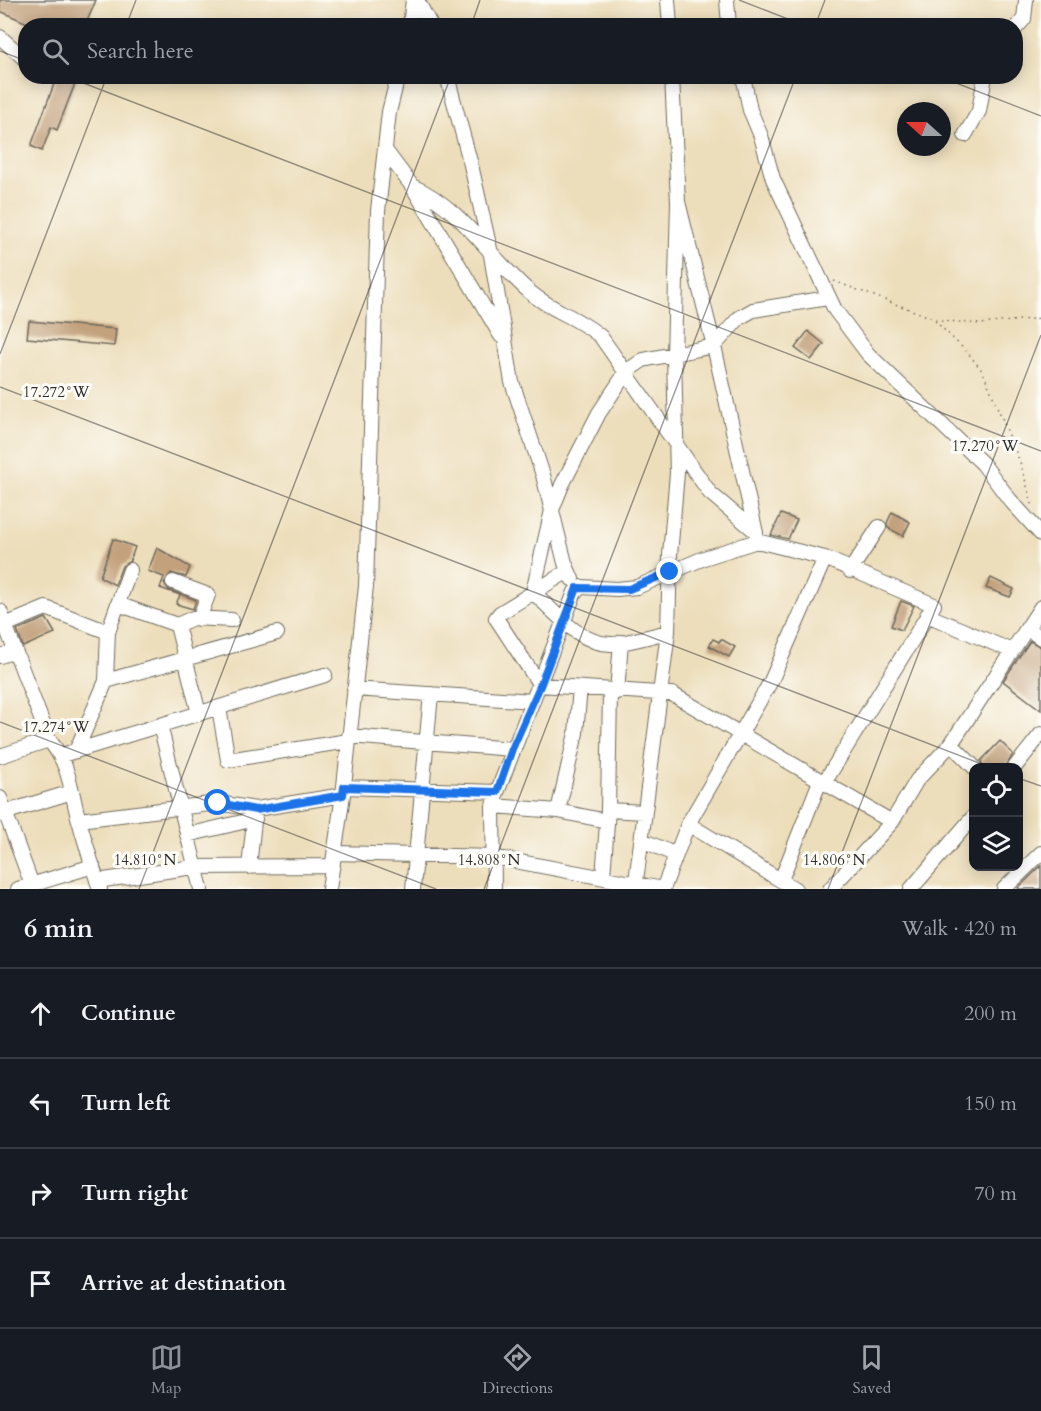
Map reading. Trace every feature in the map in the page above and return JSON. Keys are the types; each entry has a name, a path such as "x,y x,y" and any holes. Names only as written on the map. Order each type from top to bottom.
{"street":[{"path":"412,18 415,0"},
{"path":"415,0 426,18"},
{"path":"668,0 669,18"},
{"path":"727,0 728,18"},
{"path":"1022,18 1026,12 1026,0"},
{"path":"0,37 18,53"},
{"path":"329,889 344,791 366,585 378,211 389,112 396,84"},
{"path":"449,84 490,249 513,382 568,571 577,588 540,686 512,749 495,799 495,889"},
{"path":"635,886 662,692 668,632 676,491 674,353 678,202 672,84"},
{"path":"745,84 750,110 761,136 772,179 828,298 868,354 983,464 1010,500 1041,534"},
{"path":"965,135 979,111 984,84"},
{"path":"385,150 412,186 505,345"},
{"path":"412,186 433,197 490,249 531,293 581,322 601,337 710,493 756,536 825,558 850,571 934,605 822,782 781,880"},
{"path":"678,202 714,346 756,536"},
{"path":"532,592 552,510 589,432 626,373 643,360 714,346 739,318 753,310 828,298"},
{"path":"850,571 879,527"},
{"path":"577,588 629,589 737,546 756,536"},
{"path":"108,632 46,608 3,618 49,740 62,755 99,885 194,867 249,867 417,855 494,856 603,877 635,886 663,889 688,824 771,681 825,558"},
{"path":"76,751 106,681 108,632 129,570"},
{"path":"540,686 496,618 532,592 568,571"},
{"path":"173,582 208,595 199,619"},
{"path":"532,592 565,621 596,642 621,642 668,632"},
{"path":"118,604 177,625 199,619 232,620"},
{"path":"830,889 892,822 917,780 951,744 1041,607"},
{"path":"927,615 1012,651"},
{"path":"177,625 199,714"},
{"path":"1027,628 1041,638"},
{"path":"106,681 277,633"},
{"path":"603,877 613,692 621,642"},
{"path":"0,656 15,651"},
{"path":"62,755 325,675"},
{"path":"540,686 672,694 892,822"},
{"path":"558,811 574,745 580,688"},
{"path":"354,689 533,701"},
{"path":"413,889 431,694"},
{"path":"219,708 228,760 348,738 512,749"},
{"path":"160,725 201,889"},
{"path":"1018,763 1041,734"},
{"path":"0,756 49,740"},
{"path":"951,744 970,763"},
{"path":"187,835 255,814 344,791 422,790 495,799 558,811 607,816 644,812"},
{"path":"3,813 72,792"},
{"path":"0,798 3,813 33,885"},
{"path":"79,820 218,803 255,814"},
{"path":"249,867 255,814"},
{"path":"911,889 973,817"},
{"path":"688,824 795,889"},
{"path":"642,840 676,855"},
{"path":"1004,889 1041,852"},
{"path":"18,889 93,866"}],"path":[{"path":"813,265 833,280 934,320 980,324 1041,318"},
{"path":"934,320 968,352 983,372 1020,462 1036,515"}],"building":[{"path":"0,0 96,0 88,18 18,19 0,11"},
{"path":"54,84 75,84 57,130 51,127 42,151 31,146"},
{"path":"29,321 116,329 114,346 27,338"},
{"path":"808,331 824,344 811,360 795,348"},
{"path":"892,512 910,522 903,536 888,528 887,523"},
{"path":"781,514 797,520 788,539 771,535"},
{"path":"113,539 135,547 130,561 122,566 115,585 100,577"},
{"path":"157,548 190,567 186,577 171,573 164,583 169,590 196,600 193,609 176,604 180,595 160,588 164,577 148,571"},
{"path":"991,578 1014,589 1010,597 986,588"},
{"path":"901,601 914,606 902,630 891,626"},
{"path":"46,618 55,633 23,647 17,630"},
{"path":"713,639 719,642 721,639 735,647 729,657 709,646"},
{"path":"1030,641 1041,647 1041,710 1003,681"},
{"path":"1000,741 1013,754 1008,763 982,763 981,761"},
{"path":"1041,866 1041,889 1018,888"}],"route":[{"path":"218,803 256,810 343,795 344,787 497,792 577,588 629,589 670,572"}]}
